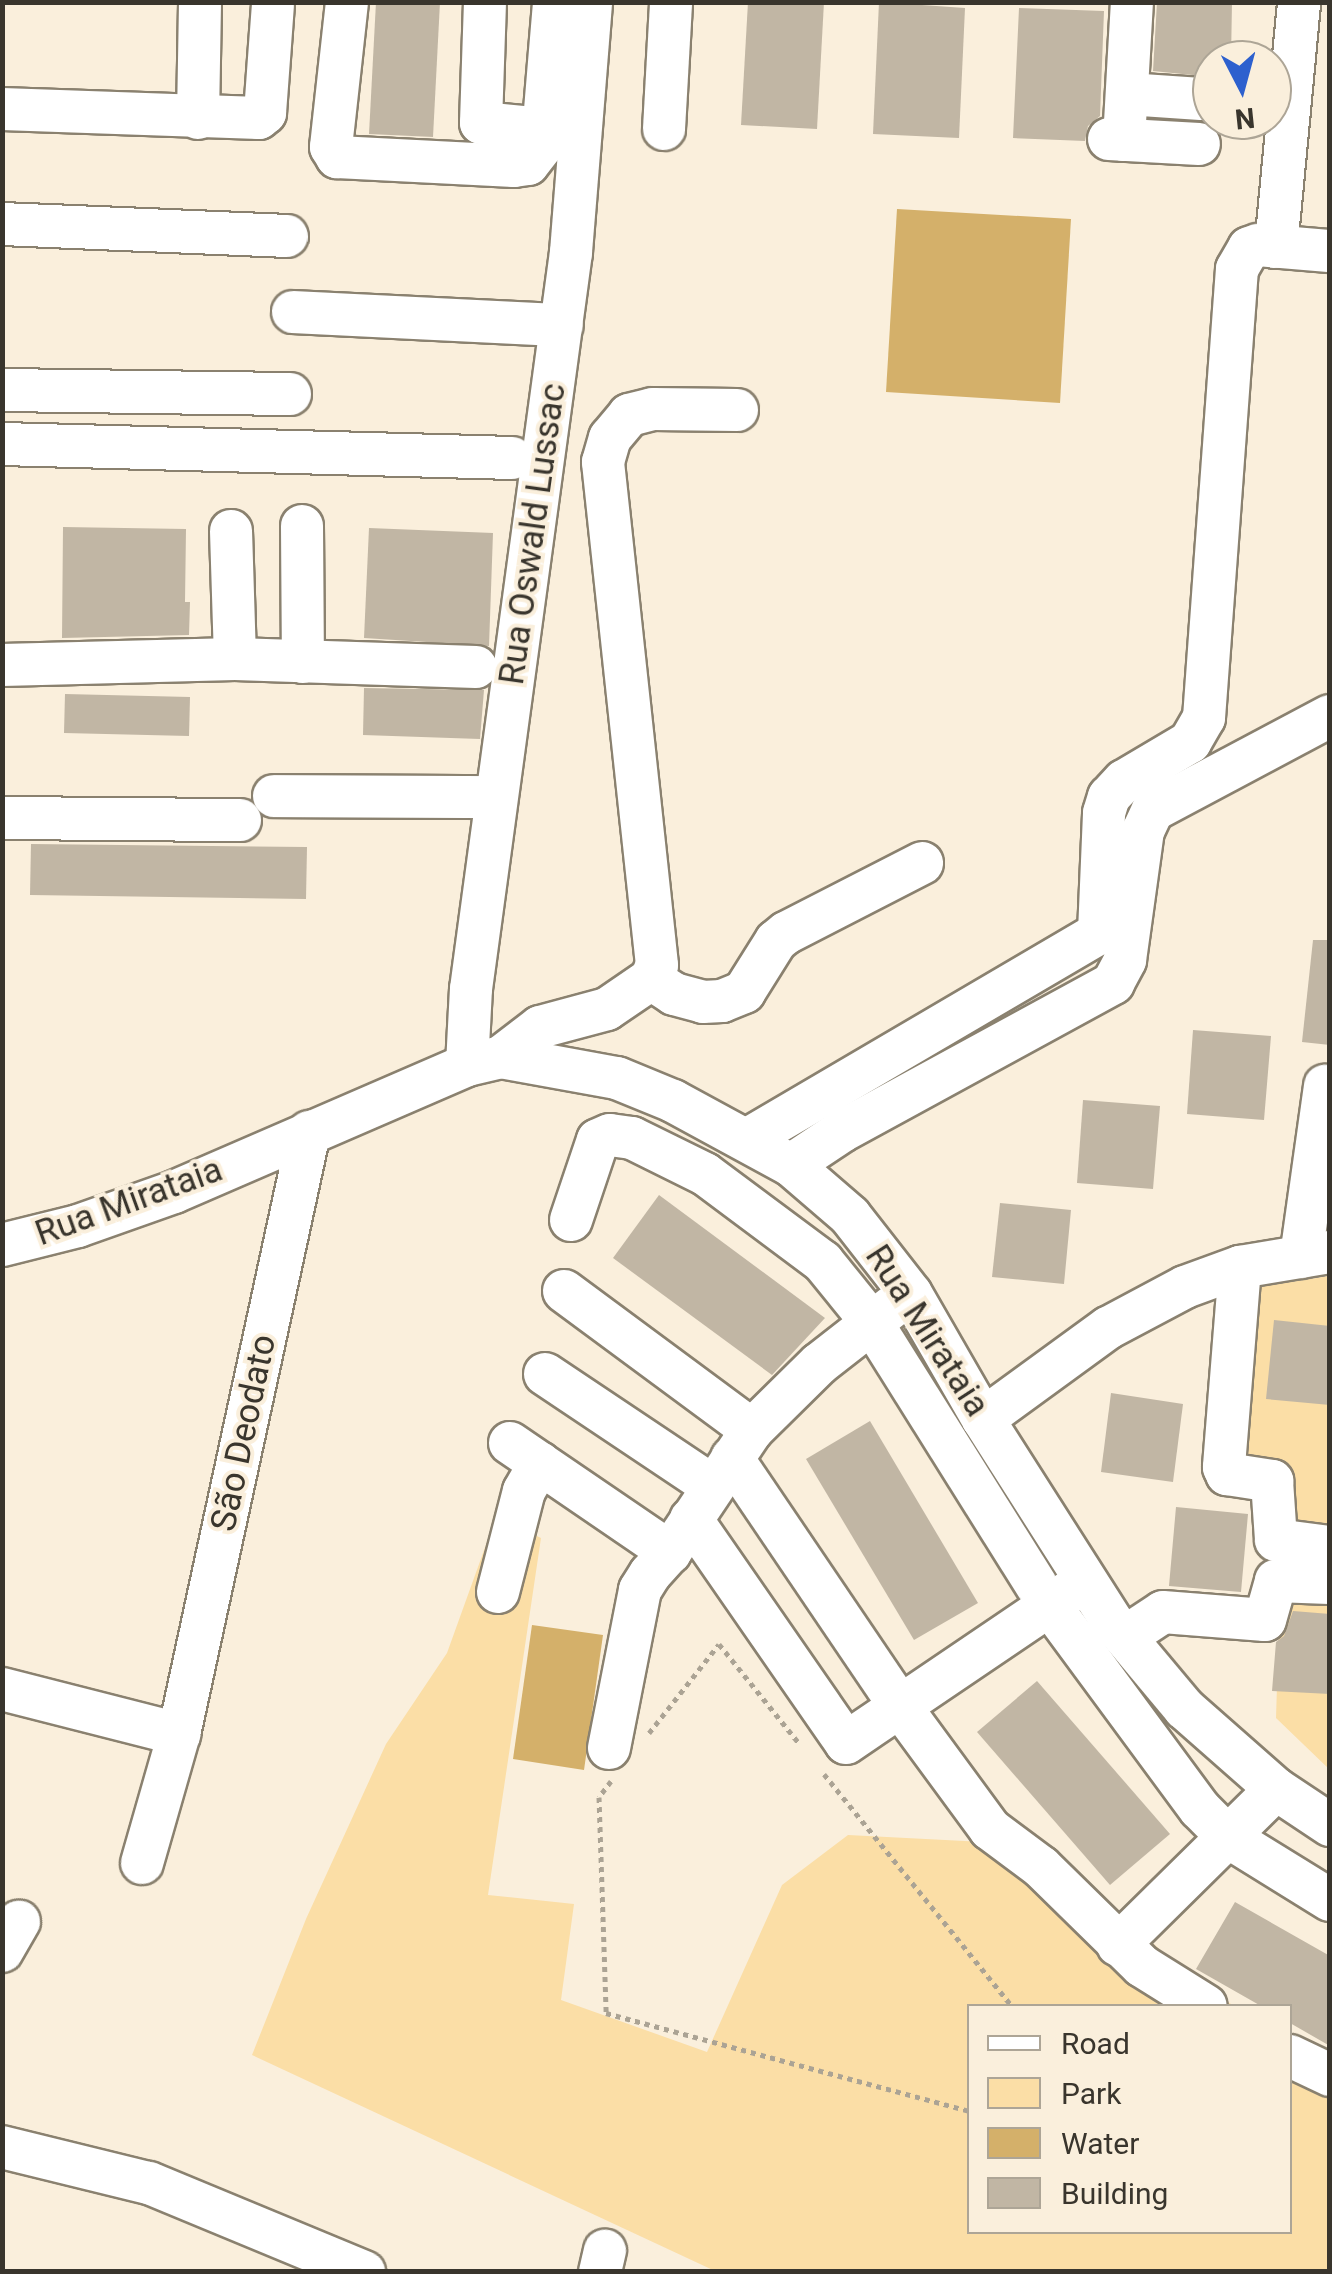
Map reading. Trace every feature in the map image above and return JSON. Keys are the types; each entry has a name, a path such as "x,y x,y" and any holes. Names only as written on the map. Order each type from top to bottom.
{"street":[{"path":"198,118 200,2"},
{"path":"347,2 331,147 337,157 514,166 528,164 537,157 554,2"},
{"path":"486,2 481,123 543,129"},
{"name":"Rua Oswald Lussac","path":"484,1061 471,990 562,325 590,2"},
{"path":"664,128 671,2"},
{"path":"1132,2 1127,94 1116,140 1199,144"},
{"path":"1276,246 1299,2"},
{"path":"2,108 260,118 265,113 272,5"},
{"path":"1127,94 1192,99"},
{"path":"2,224 286,236"},
{"path":"748,1139 1099,934 1104,813 1110,797 1124,781 1190,742 1204,718 1237,269 1249,248 1330,251"},
{"path":"293,312 562,325"},
{"path":"2,390 290,394"},
{"path":"484,1061 540,1026 607,1008 651,978 656,952 602,462 610,438 629,415 653,409 737,410"},
{"path":"548,430 610,438"},
{"path":"2,444 512,458"},
{"path":"302,526 303,662"},
{"path":"231,531 235,659"},
{"path":"2,666 235,659 476,668"},
{"path":"791,1165 842,1131 1113,983 1125,960 1142,831 1153,810 1330,716"},
{"path":"274,796 496,796"},
{"path":"2,818 240,820"},
{"path":"651,978 674,994 703,1002 722,1002 744,992 776,941 786,933 922,863"},
{"name":"Rua Mirataia","path":"2,1245 78,1226 174,1192 484,1061 618,1078 748,1139 791,1165 850,1216 912,1294 983,1418 1125,1638 1184,1708 1276,1790 1330,1825"},
{"path":"983,1418 1108,1328 1185,1287 1240,1267 1315,1254 1325,1086"},
{"name":"São Deodato","path":"142,1863 179,1734 309,1132"},
{"path":"572,1220 598,1140 610,1135 632,1138 705,1174 823,1262 870,1320 1036,1586"},
{"path":"1240,1267 1224,1467 1227,1474 1272,1481 1276,1540 1330,1547"},
{"path":"564,1291 711,1489 902,1709 990,1830 1041,1867 1142,1966 1203,2004"},
{"path":"626,1750 640,1590 711,1489 870,1320 912,1294"},
{"path":"545,1374 711,1489 846,1744 1085,1581"},
{"path":"498,1592 524,1491 525,1453 711,1489"},
{"path":"1125,1638 1163,1612 1265,1620 1276,1581 1330,1583"},
{"path":"1062,1622 1200,1810 1228,1837 1330,1900"},
{"path":"2,1689 179,1734"},
{"path":"1118,1945 1276,1790"},
{"path":"1292,2057 1330,2076"},
{"path":"2,2147 149,2183 364,2272"}],"path":[{"path":"804,1750 719,1644 626,1750 599,1797 606,2013 967,2110"},
{"path":"816,1765 1010,2004"}],"green space":[{"path":"1329,1276 1329,1769 1276,1718 1284,1460 1232,1454 1253,1288"},
{"path":"496,1517 541,1538 488,1895 574,1904 561,2000 707,2052 782,1885 848,1835 1045,1845 1190,1977 1231,2004 967,2004 967,2234 1292,2234 1292,2045 1329,2068 1329,2271 715,2271 252,2055 306,1919 386,1744 447,1653"}],"water":[{"path":"897,209 1071,219 1060,403 886,392"},
{"path":"532,1625 603,1635 584,1770 513,1759"}],"building":[{"path":"376,2 440,2 433,137 369,134"},
{"path":"748,2 824,2 817,129 741,125"},
{"path":"879,2 965,8 959,138 873,134"},
{"path":"1157,2 1232,2 1231,40 1192,40 1192,75 1153,71"},
{"path":"1019,8 1104,11 1100,116 1088,126 1085,141 1013,138"},
{"path":"63,527 186,529 185,602 190,602 189,635 62,638"},
{"path":"369,528 493,533 489,646 364,638"},
{"path":"364,688 484,690 480,739 363,735"},
{"path":"65,694 190,697 189,736 64,733"},
{"path":"31,844 307,847 306,899 30,895"},
{"path":"1313,940 1330,940 1330,1045 1302,1042"},
{"path":"1193,1030 1271,1036 1264,1120 1187,1114"},
{"path":"1083,1100 1160,1106 1153,1189 1077,1183"},
{"path":"659,1195 825,1318 772,1375 613,1258"},
{"path":"1000,1203 1071,1210 1064,1284 992,1277"},
{"path":"1274,1320 1330,1326 1330,1405 1266,1399"},
{"path":"1111,1393 1183,1404 1173,1482 1101,1472"},
{"path":"870,1421 978,1603 914,1640 806,1459"},
{"path":"1176,1507 1248,1514 1241,1592 1169,1586"},
{"path":"1293,1611 1330,1614 1330,1694 1272,1691 1276,1642 1284,1636"},
{"path":"1037,1681 1170,1834 1110,1885 977,1732"},
{"path":"1235,1902 1330,1956 1330,2046 1292,2024 1292,2004 1257,2004 1196,1969"}]}
